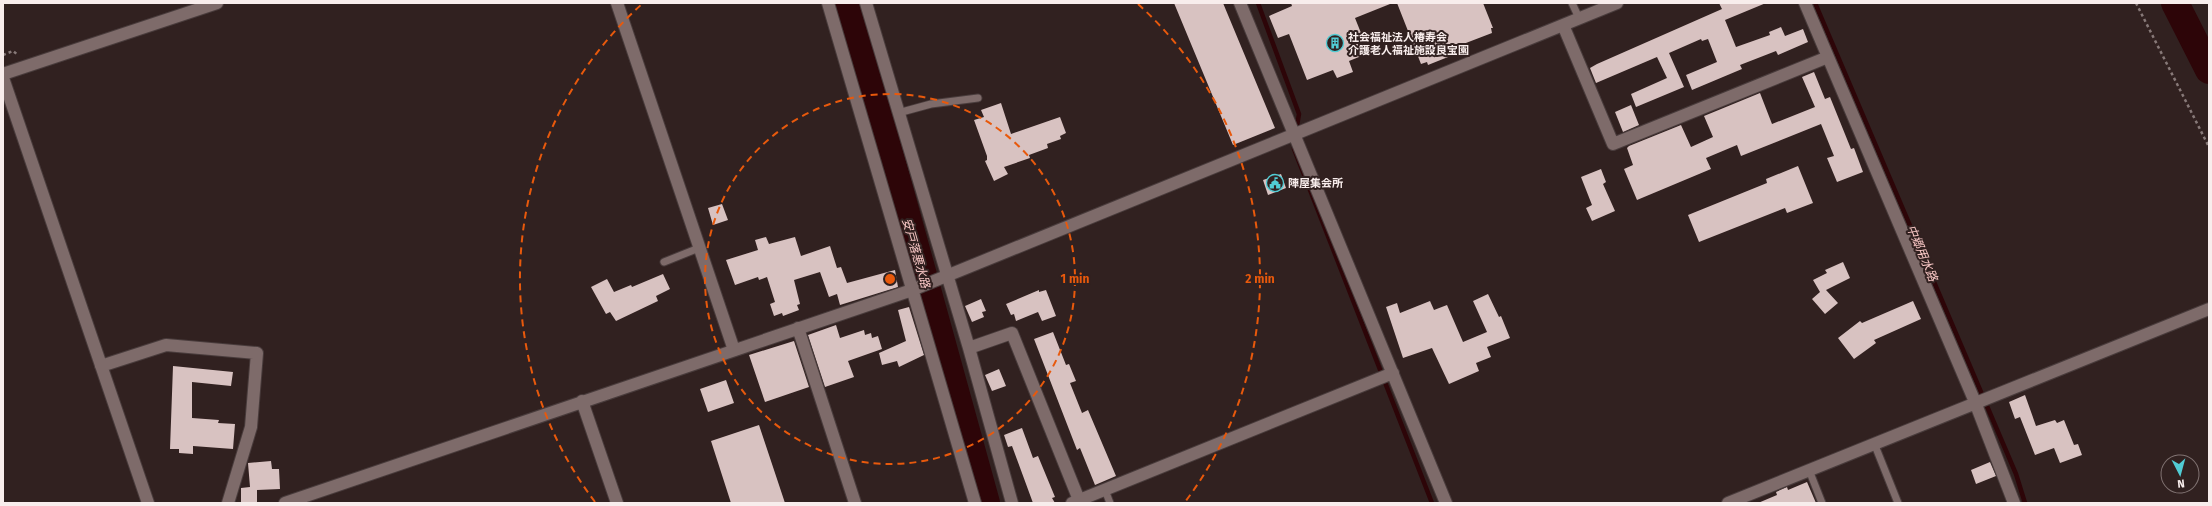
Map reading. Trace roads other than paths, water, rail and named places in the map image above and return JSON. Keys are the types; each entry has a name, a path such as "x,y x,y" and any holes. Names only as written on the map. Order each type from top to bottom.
{"street":[{"path":"3,74 217,3"},
{"path":"617,3 734,350"},
{"path":"828,3 915,289 975,503"},
{"path":"866,3 898,113 942,278 968,348 1012,503"},
{"path":"1240,3 1446,503"},
{"path":"284,503 915,289 1617,3"},
{"path":"1805,3 1975,402 2014,503"},
{"path":"1563,25 1613,144 1828,57"},
{"path":"3,78 148,503"},
{"path":"1728,503 1975,402 2209,309"},
{"path":"798,328 855,503"},
{"path":"968,348 1012,333 1076,501 1393,373"},
{"path":"101,366 166,345 257,354 251,427 228,503"},
{"path":"582,401 617,503"}],"lane":[{"path":"1572,3 1579,18"},
{"path":"898,113 931,104 978,98"},
{"path":"664,262 700,248"},
{"path":"1874,443 1898,503"},
{"path":"1809,470 1822,503"},
{"path":"1105,490 1110,503"}],"waterway":[{"name":"安戸落悪水路","path":"846,3 861,51 986,503"},
{"path":"1258,3 1299,114 1296,132"},
{"name":"中郷用水路","path":"1815,3 2016,474 2025,503"},
{"path":"2175,3 2209,70"},
{"path":"1294,145 1294,149 1432,503"}],"place":[{"name":"社会福祉法人椿寿会 介護老人福祉施設良宝園","path":"1335,43"},
{"name":"陣屋集会所","path":"1275,183"}]}
